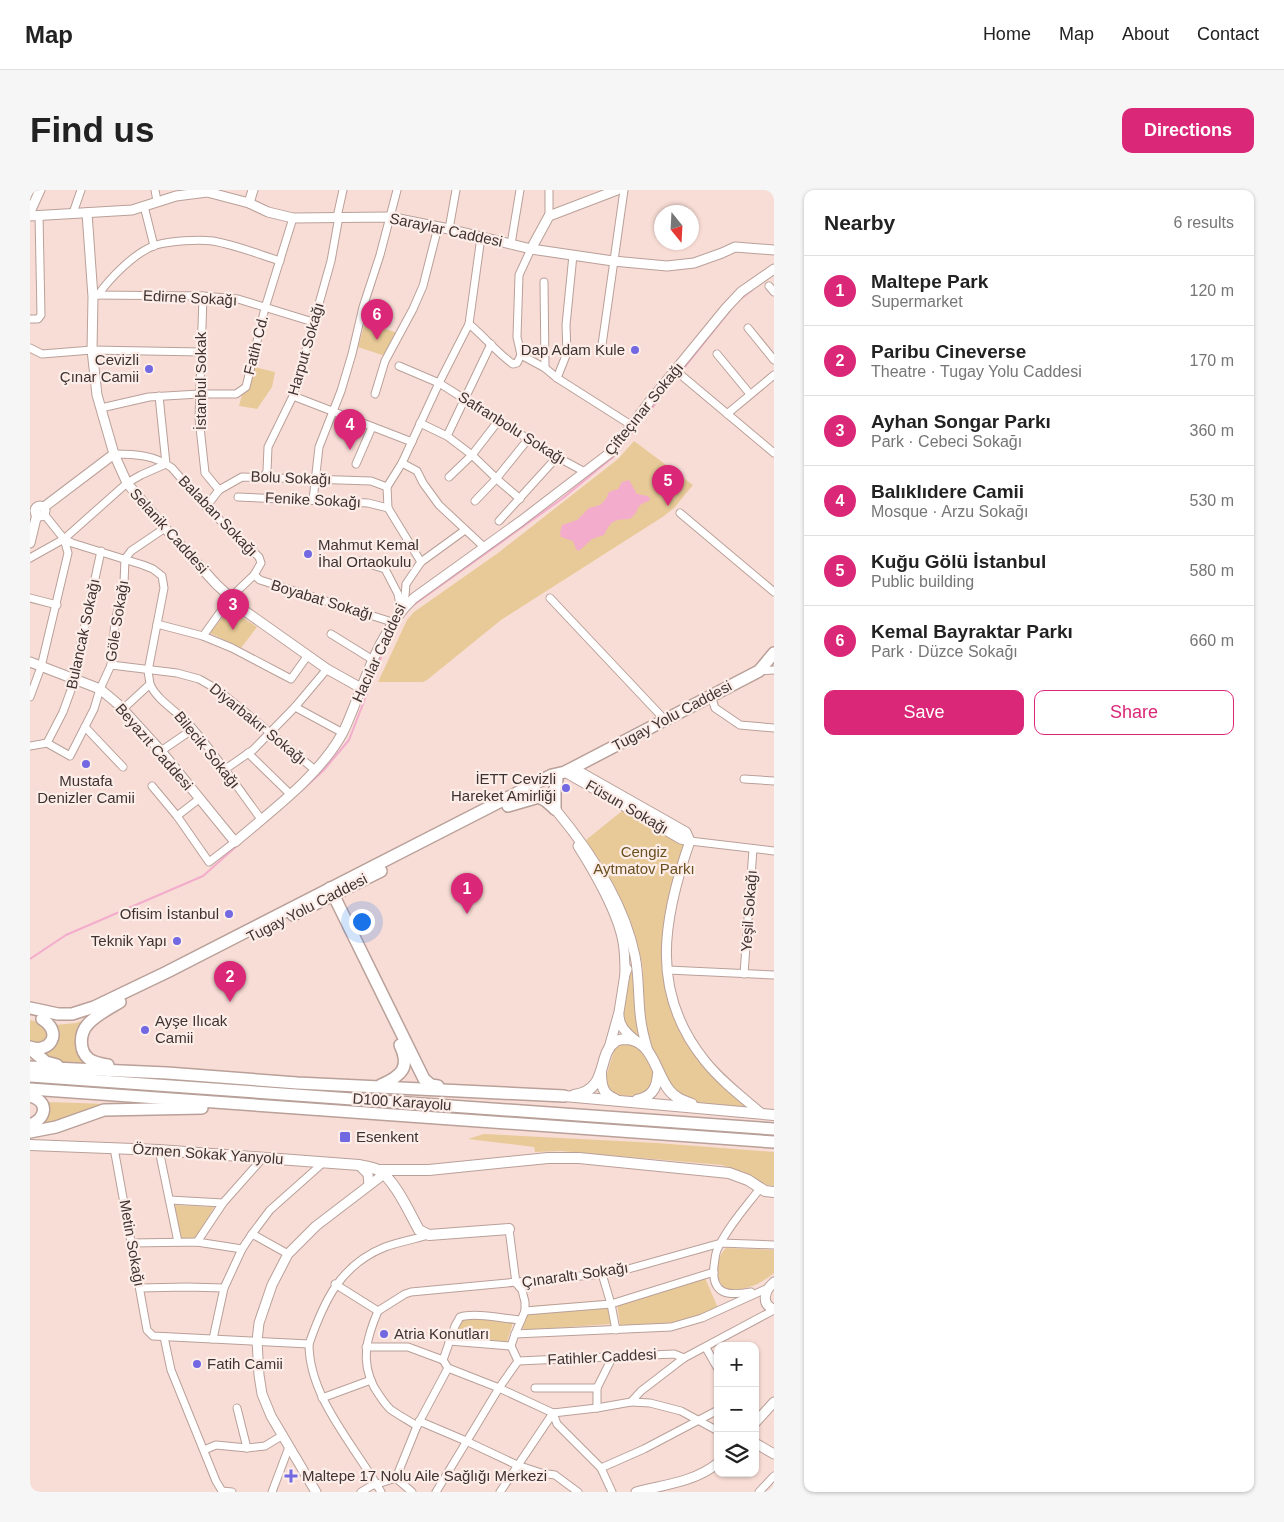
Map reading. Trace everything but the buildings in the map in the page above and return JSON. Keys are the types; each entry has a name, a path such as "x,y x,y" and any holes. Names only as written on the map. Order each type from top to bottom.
{"main road":[{"name":"Tugay Yolu Caddesi","path":"34,1012 72,1014 94,1007 167,972 508,806 535,791 552,775 565,773 759,671 774,653"},
{"path":"555,809 555,789 565,773"},
{"name":"Tugay Yolu Caddesi","path":"34,1012 54,1021 73,1020 120,1002 329,893 535,791"},
{"path":"535,791 555,809"},
{"path":"329,893 404,1053 405,1066 401,1074 397,1078 378,1086"},
{"path":"329,893 424,1079 431,1085 457,1090"},
{"path":"120,1002 88,1023 82,1033 81,1042 84,1053 90,1060 99,1064 167,1073"},
{"path":"30,1048 41,1048 52,1041 53,1031 51,1025 34,1012"},
{"path":"564,1096 579,1094 590,1089 601,1073 607,1054 617,1041 626,1039 636,1042 648,1051 664,1083 672,1094 702,1108"},
{"path":"30,1048 46,1062 60,1066 99,1070"},
{"path":"30,1068 167,1073 297,1083 410,1096 466,1107"},
{"path":"601,1073 601,1082 606,1093 611,1098 626,1101 644,1098 651,1094 657,1086 658,1070"},
{"name":"D100 Karayolu","path":"30,1076 774,1129"},
{"path":"297,1083 564,1096 774,1114"},
{"name":"D100 Karayolu","path":"30,1089 774,1142"},
{"path":"30,1096 36,1098 42,1104 44,1110 40,1121 30,1125"},
{"path":"30,1132 56,1127 104,1110 258,1105"},
{"name":"Özmen Sokak Yanyolu","path":"30,1145 160,1150 262,1159 324,1162 359,1165 381,1172 429,1170 548,1158 579,1158 729,1173 748,1180 766,1191"},
{"path":"381,1172 399,1193 419,1230 429,1235 509,1229"}],"street":[{"path":"30,319 38,318 41,315 33,214 40,190"},
{"path":"73,213 82,190"},
{"path":"155,190 157,201"},
{"path":"249,203 253,190"},
{"name":"Harput Sokağı","path":"264,476 267,471 268,447 293,396 331,260 338,222 336,217 343,190"},
{"path":"313,500 319,447 352,354 397,190"},
{"path":"449,229 456,190"},
{"path":"511,244 520,190"},
{"path":"469,324 491,344 498,354 514,364 517,363 521,355 517,337 520,275 549,216 549,190"},
{"path":"549,216 575,204 616,190"},
{"path":"601,352 624,190"},
{"name":"Saraylar Caddesi","path":"33,214 132,210 176,196 215,192 249,203 268,212 293,218 389,217 532,249 613,261 667,266 694,263 735,247 774,250"},
{"path":"144,206 154,246"},
{"name":"Selanik Caddesi","path":"87,213 95,295 92,350 100,408 114,454 127,483 165,528 245,611 326,669 361,688"},
{"name":"Fatih Cd.","path":"100,408 159,396 236,394 246,387 266,308 293,218"},
{"path":"374,394 385,361 423,286 438,227"},
{"path":"421,562 388,508 387,487 402,462 439,382 469,324 481,238"},
{"path":"95,295 107,281 141,253 154,246 171,243 211,241 280,261"},
{"path":"557,378 567,353 566,325 573,255"},
{"name":"Çifteçınar Sokağı","path":"403,608 611,452 675,370 741,292 774,269"},
{"path":"544,282 545,368"},
{"path":"769,286 774,292"},
{"name":"Edirne Sokağı","path":"95,295 203,296 238,299 313,322"},
{"name":"İstanbul Sokak","path":"203,296 199,418 206,474 219,490"},
{"path":"748,328 774,360"},
{"path":"447,436 491,344"},
{"path":"30,348 42,354 92,350 201,352"},
{"path":"717,354 750,394"},
{"path":"521,355 545,368 557,378 631,425"},
{"name":"Safranbolu Sokağı","path":"399,366 439,382 557,457 585,472"},
{"path":"675,370 774,452"},
{"path":"728,414 774,375"},
{"path":"30,558 64,539 127,483 166,464 159,396"},
{"path":"293,396 412,442"},
{"path":"449,477 472,455 499,420"},
{"path":"420,423 447,436 472,455 520,499"},
{"path":"356,464 372,427"},
{"path":"475,501 496,479 528,438"},
{"path":"30,543 38,509 114,454"},
{"name":"Balaban Sokağı","path":"114,454 137,454 172,468 206,507 259,557 261,563 254,575 231,597 203,636"},
{"path":"498,521 557,457"},
{"path":"402,462 417,471 438,505 484,547"},
{"name":"Bolu Sokağı","path":"206,507 219,490 242,477 264,476 371,481 387,487"},
{"name":"Fenike Sokağı","path":"238,497 368,504 388,508"},
{"path":"38,509 64,539 76,545 101,551 154,569 162,576 164,588 148,670 150,684 123,709"},
{"path":"680,513 774,592"},
{"name":"Göle Sokağı","path":"47,743 70,756 94,709 110,665 115,622 124,583 126,559 131,551 165,528"},
{"name":"Hacılar Caddesi","path":"177,816 209,862 235,842 315,770 328,756 343,733 373,660 392,622 403,608 406,584 421,562 465,530"},
{"path":"30,697 41,667 57,605 68,553 64,539"},
{"name":"Bulancak Sokağı","path":"47,743 63,712 76,679 81,643 101,551"},
{"path":"360,561 385,569 403,608"},
{"name":"Boyabat Sokağı","path":"254,575 260,580 392,622"},
{"path":"30,598 57,605"},
{"path":"550,598 665,720"},
{"path":"157,624 203,636 232,648 291,680 308,656"},
{"path":"331,634 373,660"},
{"name":"Beyazıt Caddesi","path":"30,662 100,689 123,709 162,751 235,842"},
{"name":"Diyarbakır Sokağı","path":"110,665 177,673 199,679 215,688 315,770"},
{"path":"224,770 248,753 271,732 295,707 326,669"},
{"path":"759,671 774,670"},
{"name":"Bilecik Sokağı","path":"150,684 160,697 193,729 261,819"},
{"path":"711,696 715,708 740,725 774,728"},
{"path":"295,707 343,733"},
{"path":"85,727 123,767"},
{"path":"162,751 193,729"},
{"path":"30,746 47,743"},
{"path":"248,753 290,794"},
{"name":"Füsun Sokağı","path":"565,773 686,832 690,841"},
{"path":"744,779 774,781"},
{"path":"152,786 177,816 199,799"},
{"path":"535,791 579,848 606,896 623,940 624,974 619,1022 636,1042"},
{"path":"555,809 581,841 604,878 626,927 635,956 640,1012 648,1051"},
{"path":"761,1113 729,1086 699,1052 675,1006 666,952 672,898 690,841 774,850"},
{"name":"Yeşil Sokağı","path":"744,974 753,848"},
{"path":"624,974 635,956"},
{"path":"668,970 774,975"},
{"path":"607,1054 619,1012"},
{"name":"Metin Sokağı","path":"114,1148 148,1330 153,1336 164,1337"},
{"path":"160,1150 178,1242"},
{"path":"198,1242 223,1203 262,1159"},
{"path":"213,1339 224,1288 242,1249 270,1210 324,1162"},
{"path":"359,1165 368,1174 370,1185"},
{"path":"316,1492 272,1416 262,1394 258,1375 257,1341 259,1323 272,1285 288,1254 316,1226 370,1185 381,1172"},
{"path":"758,1291 733,1295 722,1292 716,1285 714,1272 716,1252 740,1213 766,1191"},
{"path":"170,1200 223,1203"},
{"path":"436,1492 499,1388 518,1362 511,1346 514,1334 525,1311 525,1302 522,1290 516,1283 509,1229"},
{"path":"252,1234 288,1254"},
{"path":"381,1492 322,1398 314,1380 309,1344 323,1307 335,1284 348,1270 365,1256 385,1247 429,1235"},
{"path":"132,1243 198,1242 242,1249"},
{"name":"Çınaraltı Sokağı","path":"378,1311 411,1292 602,1274 721,1243 774,1245"},
{"path":"525,1311 611,1304 714,1272"},
{"path":"602,1274 616,1330"},
{"path":"335,1284 378,1311 366,1347 367,1369 381,1399 391,1410 418,1424 466,1441 517,1465 541,1473 555,1475 578,1492"},
{"path":"514,1334 671,1327 702,1318 771,1285"},
{"path":"631,1402 641,1391 684,1358 706,1348 774,1310 769,1307 765,1299 765,1295 771,1285"},
{"path":"140,1288 187,1286 224,1288"},
{"path":"443,1360 458,1320 465,1316 521,1320"},
{"path":"232,1492 222,1491 219,1487 171,1370 164,1337 309,1344"},
{"path":"450,1341 511,1346"},
{"path":"366,1347 408,1347 443,1360 448,1368 499,1388 553,1413 631,1402 665,1406 681,1411 714,1429"},
{"path":"706,1348 714,1363"},
{"name":"Fatihler Caddesi","path":"518,1362 674,1354 684,1358"},
{"path":"597,1408 597,1388 613,1356"},
{"path":"396,1478 418,1424 448,1368"},
{"path":"322,1398 371,1380"},
{"path":"535,1388 597,1388"},
{"path":"759,1419 774,1402"},
{"path":"237,1408 246,1448"},
{"path":"601,1468 714,1412"},
{"path":"500,1492 553,1413"},
{"path":"553,1413 557,1424 601,1468 612,1492"},
{"path":"204,1450 216,1445 246,1448 265,1446 283,1435"},
{"path":"759,1445 774,1454"},
{"path":"272,1492 290,1447"},
{"path":"636,1492 695,1477 714,1466"},
{"path":"759,1492 774,1476"},
{"path":"361,1492 376,1484 396,1478"},
{"path":"396,1478 412,1492"}],"green space":[{"path":"365,323 398,333 385,356 358,347"},
{"path":"254,367 275,372 272,387 257,409 239,406 242,395 248,390"},
{"path":"634,441 693,485 674,508 501,620 427,680 423,682 378,682 407,620 414,612 498,553 618,459"},
{"path":"229,609 257,627 241,648 210,633"},
{"name":"Cengiz Aytmatov Parkı","path":"627,807 690,841 672,898 670,990 696,1047 761,1113 706,1109 674,1093 661,1076 648,1035 643,998 642,964 633,931 620,899 586,840"},
{"path":"633,962 642,1040 637,1038 622,1021 627,974"},
{"path":"87,1019 87,1066 60,1063 46,1059 43,1051 55,1025 76,1023"},
{"path":"30,1020 45,1024 49,1029 47,1042 30,1043"},
{"path":"625,1043 639,1049 654,1071 650,1092 630,1096 611,1093 605,1080 614,1051"},
{"path":"47,1102 138,1105 40,1125 47,1115"},
{"path":"484,1134 657,1143 774,1152 774,1186 760,1184 750,1175 722,1165 561,1151 535,1152 534,1147 468,1139"},
{"path":"174,1205 214,1207 197,1239 181,1240"},
{"path":"726,1248 774,1250 774,1273 763,1281 751,1286 739,1289 725,1289 719,1280 717,1268 722,1252"},
{"path":"705,1278 718,1308 672,1324 620,1325 617,1304"},
{"path":"608,1300 611,1324 527,1330 521,1328 530,1306"},
{"path":"462,1319 484,1319 513,1323 506,1344 454,1339 458,1323"}],"shaded area":[{"path":"629,480 637,494 648,496 650,499 639,506 632,517 613,522 604,535 592,539 579,551 576,549 573,541 561,537 562,525 577,520 589,508 600,505 606,499 609,492 618,489 622,482"}],"waterway":[{"path":"742,298 752,290"},
{"path":"412,606 563,498 613,457 732,308"},
{"path":"301,791 323,771 349,740 389,637"},
{"path":"30,959 66,935 203,876 239,844"}],"place":[{"name":"Kemal Bayraktar Parkı","path":"377,340"},
{"name":"Dap Adam Kule","path":"635,350"},
{"name":"Cevizli Çınar Camii","path":"149,369"},
{"name":"Balıklıdere Camii","path":"350,450"},
{"name":"Kuğu Gölü İstanbul","path":"668,506"},
{"name":"Mahmut Kemal İhal Ortaokulu","path":"308,554"},
{"name":"Ayhan Songar Parkı","path":"233,630"},
{"name":"Mustafa Denizler Camii","path":"86,764"},
{"name":"İETT Cevizli Hareket Amirliği","path":"566,788"},
{"name":"Ofisim İstanbul","path":"229,914"},
{"name":"Maltepe Park","path":"467,914"},
{"name":"Teknik Yapı","path":"177,941"},
{"name":"Paribu Cineverse","path":"230,1002"},
{"name":"Ayşe Ilıcak Camii","path":"145,1030"},
{"name":"Esenkent","path":"345,1137"},
{"name":"Atria Konutları","path":"384,1334"},
{"name":"Fatih Camii","path":"197,1364"},
{"name":"Maltepe 17 Nolu Aile Sağlığı Merkezi","path":"291,1476"}]}
